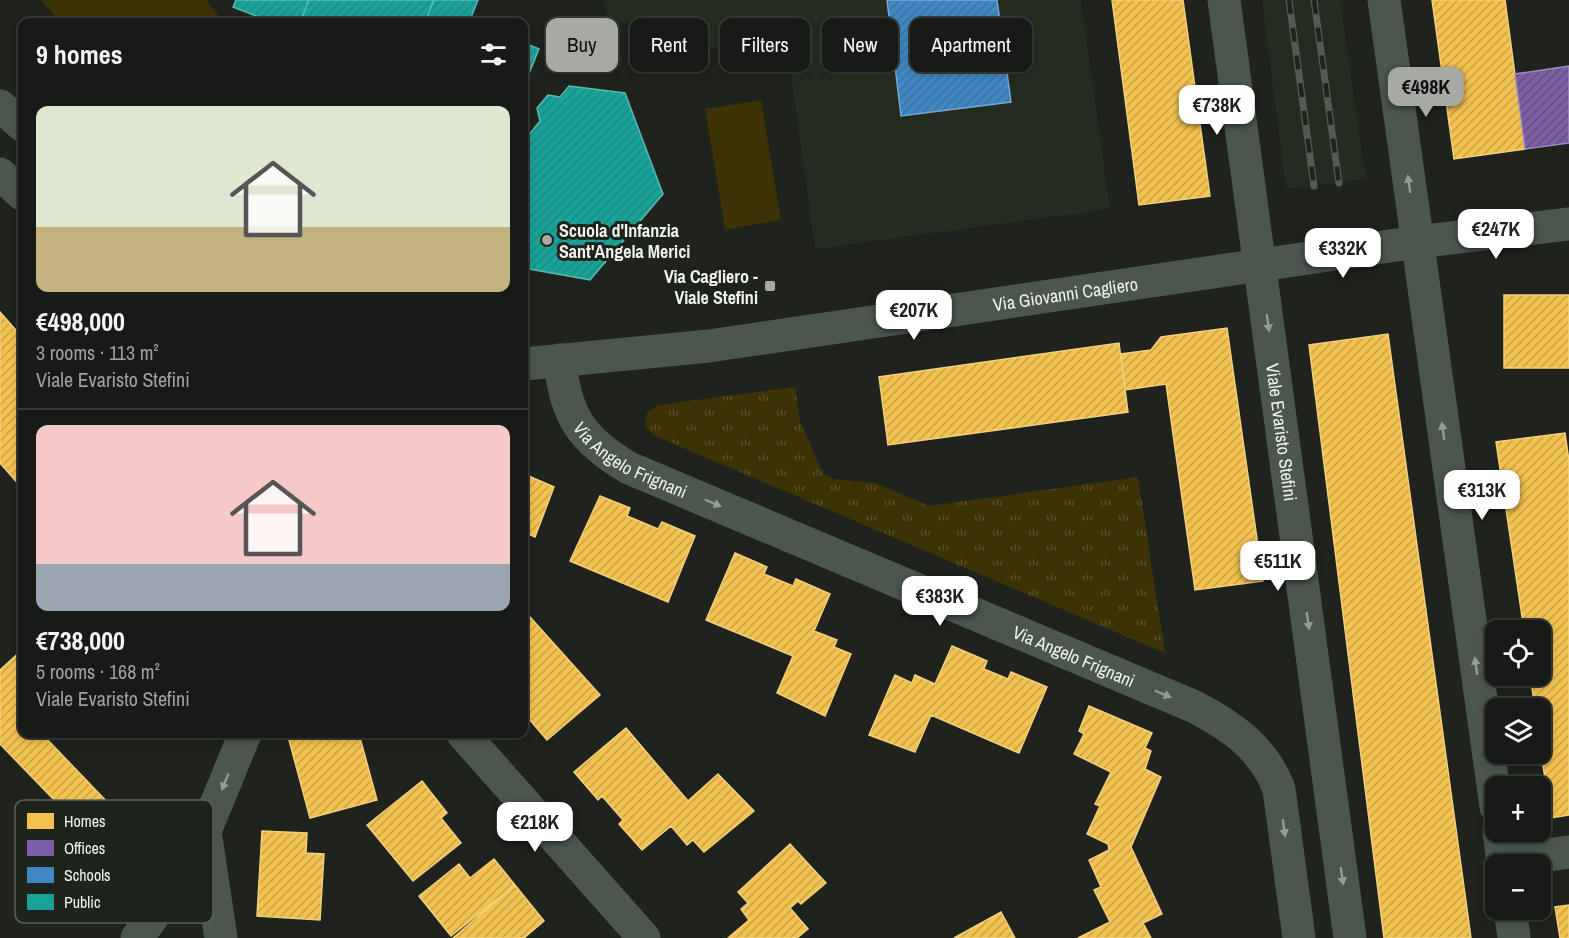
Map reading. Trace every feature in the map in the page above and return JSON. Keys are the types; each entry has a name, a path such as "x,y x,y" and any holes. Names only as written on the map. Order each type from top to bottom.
{"street":[{"name":"Viale Evaristo Stefini","path":"1224,0 1350,938"},
{"path":"1384,0 1492,776"},
{"path":"0,106 18,122"},
{"path":"0,174 18,190"},
{"name":"Via Giovanni Cagliero","path":"528,364 709,346 1417,242 1569,224"},
{"name":"Via Giovanni Cagliero","path":"528,350 560,360"},
{"name":"Via Angelo Frignani","path":"560,360 562,388 569,412 605,454 629,468 1195,707 1243,736 1272,770 1279,789 1299,938"},
{"path":"213,812 243,738"},
{"path":"468,738 644,938"},
{"path":"1502,852 1569,852"},
{"path":"213,884 221,938"},
{"path":"1512,920 1514,938"},
{"path":"137,938 148,923"}],"shaded area":[{"path":"604,0 1081,0 1110,209 815,249 791,72 810,72 810,18 720,18 720,47 708,49 708,18 630,18 630,22 618,24 618,18 607,18"},
{"path":"1262,0 1340,0 1366,179 1286,189"}],"green space":[{"path":"41,0 206,0 220,18 57,18"},
{"path":"761,100 781,220 725,230 705,109"},
{"path":"795,387 800,422 823,473 833,479 875,483 929,506 1138,477 1165,653 653,435 645,426 647,413 658,405"}],"building: Homes":[{"path":"1112,0 1183,0 1210,196 1139,205"},
{"path":"1432,0 1505,0 1525,149 1454,159"},
{"path":"1504,295 1569,295 1569,368 1504,368"},
{"path":"0,312 18,332 18,483 0,463"},
{"path":"1227,328 1263,581 1195,590 1166,384 1125,390 1121,354 1151,350 1161,337"},
{"path":"1388,334 1471,938 1384,938 1309,345"},
{"path":"1119,343 1128,412 888,445 879,377"},
{"path":"1565,433 1569,461 1569,815 1551,818 1551,776 1545,776 1543,764 1551,764 1551,698 1533,698 1532,686 1551,686 1551,620 1523,620 1496,442"},
{"path":"528,476 554,487 535,537 528,534"},
{"path":"600,496 630,508 627,516 658,529 662,522 695,536 668,602 570,561"},
{"path":"735,553 767,567 764,574 793,586 796,579 830,594 814,631 837,640 834,647 851,654 825,716 777,693 793,656 706,620"},
{"path":"530,617 600,695 547,740 528,718 528,619"},
{"path":"952,646 987,661 984,669 1008,679 1011,672 1047,687 1019,753 931,715 915,752 869,735 895,675 912,683 915,675 935,684"},
{"path":"18,654 18,738 46,738 105,800 54,800 0,744 0,670"},
{"path":"1089,706 1152,733 1145,748 1151,751 1145,769 1161,777 1131,847 1162,914 1143,923 1151,938 1078,938 1110,922 1094,890 1101,887 1089,860 1109,850 1108,844 1087,834 1100,806 1095,804 1111,772 1074,754 1084,734 1079,731"},
{"path":"626,728 688,801 718,774 754,811 704,852 693,840 687,845 671,826 642,850 619,824 623,820 602,796 598,800 574,772"},
{"path":"360,738 377,800 310,818 289,740"},
{"path":"422,781 447,813 441,818 461,843 413,881 367,825"},
{"path":"262,831 307,833 306,853 324,854 320,920 257,916"},
{"path":"790,844 826,883 801,904 798,901 790,908 808,929 797,938 728,938 749,920 741,909 748,903 738,892"},
{"path":"494,859 515,885 451,936 419,896 459,864 470,878"},
{"path":"515,885 544,921 524,938 453,938"},
{"path":"1569,905 1569,938 1560,938 1555,907"},
{"path":"1001,912 1015,938 954,938"}],"building: Offices":[{"path":"1569,66 1569,143 1525,149 1515,74"}],"building: Schools":[{"path":"887,0 997,0 999,18 910,18 910,72 1007,72 1011,102 901,116 896,72 898,72 898,18 889,18"}],"building: Public":[{"path":"236,0 309,0 302,18 262,18 233,7"},
{"path":"309,0 434,0 427,18 302,18"},
{"path":"434,0 478,0 471,18 427,18"},
{"path":"528,45 539,49 528,76"},
{"path":"569,86 625,93 663,194 590,280 528,269 528,136 540,121 537,108 548,95 560,97"}],"railway":[{"path":"1289,0 1314,186"},
{"path":"1314,0 1339,183"}],"place":[{"name":"Scuola d'Infanzia Sant'Angela Merici","path":"547,240"},
{"name":"Via Cagliero - Viale Stefini","path":"770,286"}]}
